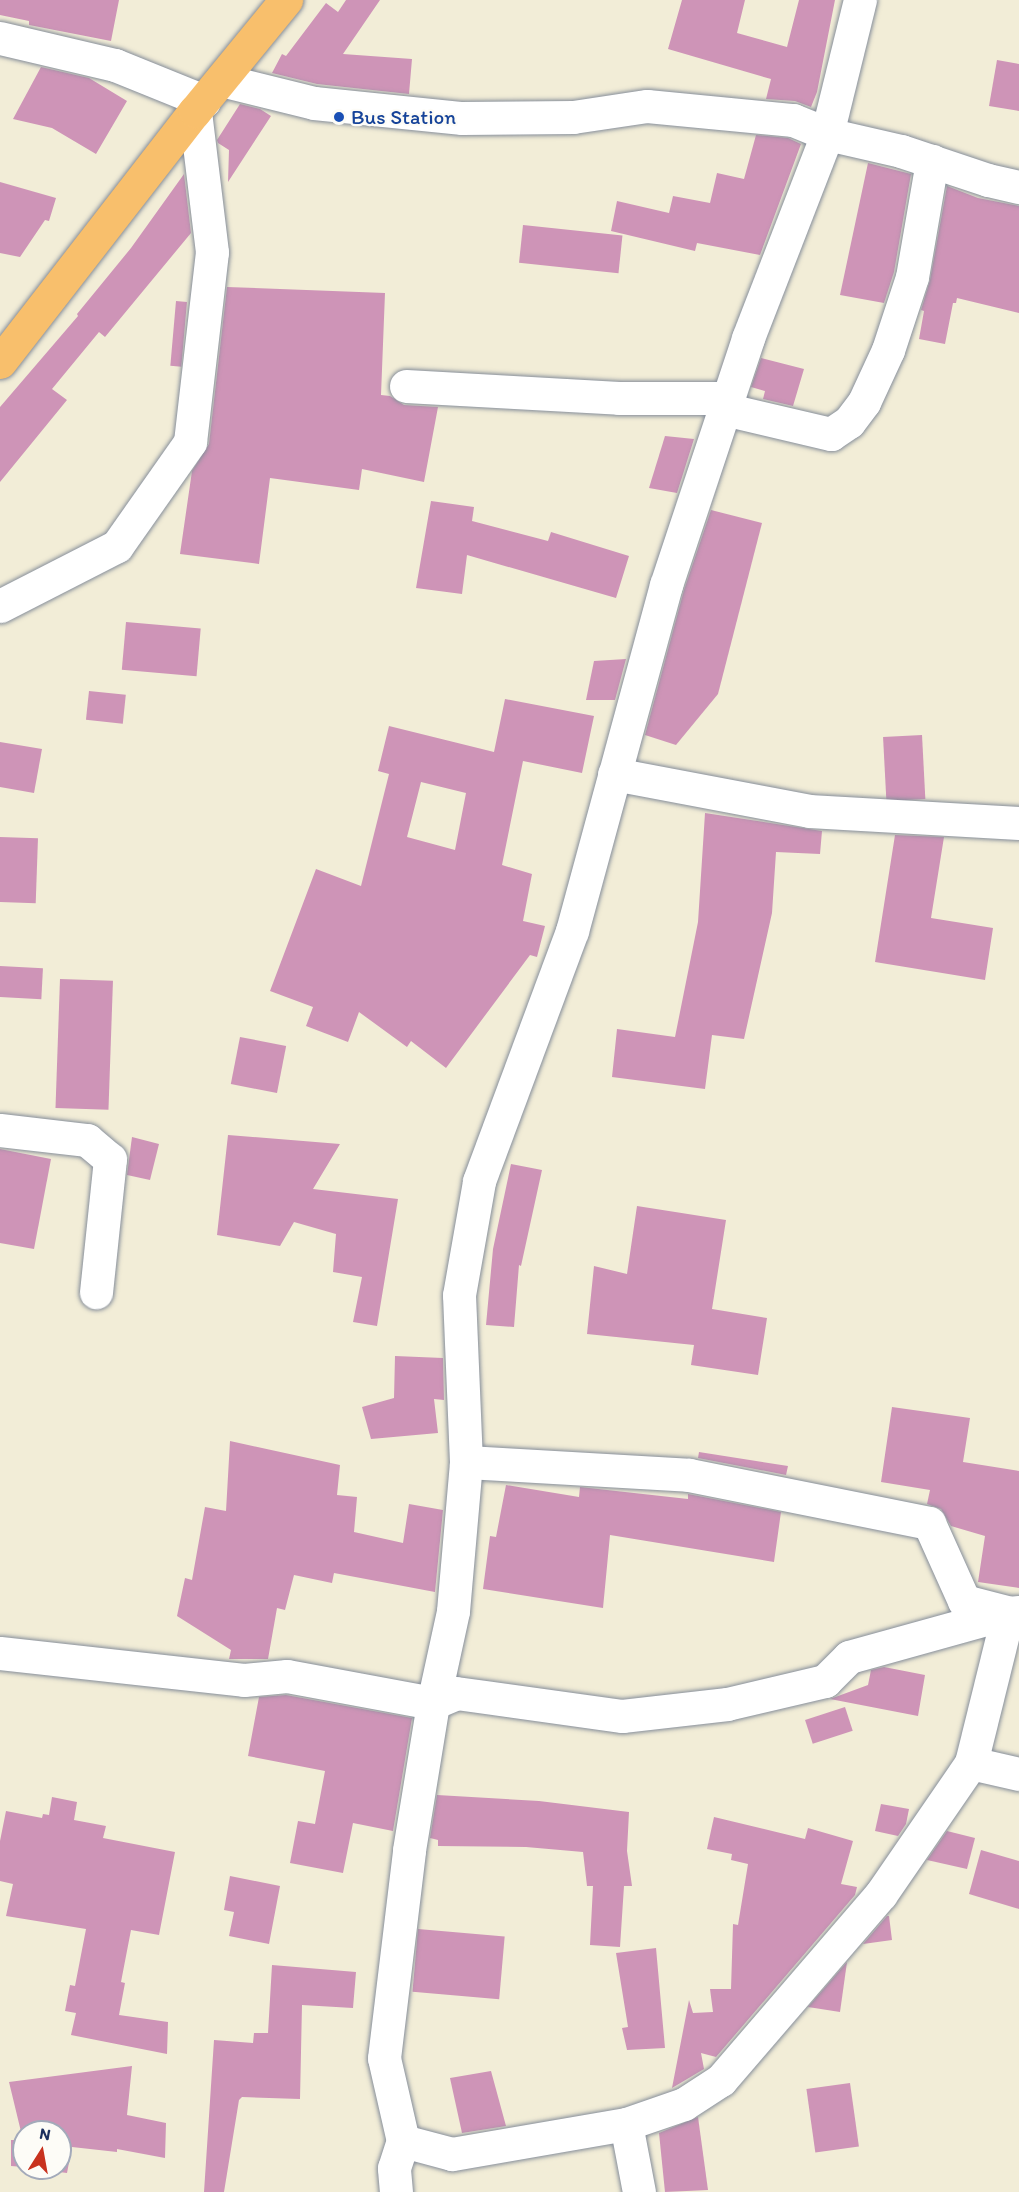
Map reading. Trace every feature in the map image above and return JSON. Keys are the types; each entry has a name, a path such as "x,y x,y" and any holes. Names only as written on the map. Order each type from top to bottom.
{"highway":[{"path":"0,362 206,97 286,0"}],"street":[{"path":"396,2192 394,2168 403,2141 384,2058 408,1850 433,1703 453,1611 466,1462 459,1295 479,1181 572,931 666,585 748,338 828,134 860,0"},
{"path":"0,38 115,65 206,97 314,103 462,118 573,117 647,106 793,120 828,134 901,151 1019,187"},
{"path":"0,606 117,546 190,442 212,252 206,97"},
{"path":"405,386 726,404 831,434 849,422 864,402 888,350 912,277 932,161"},
{"path":"614,774 809,811 1019,823"},
{"path":"0,1130 87,1140 110,1159 96,1292"},
{"path":"466,1462 689,1475 929,1523 964,1601 1013,1612"},
{"path":"0,1653 244,1680 287,1676 433,1703 456,1693 622,1716 727,1704 825,1681 849,1657 1013,1612"},
{"path":"403,2141 452,2154 626,2124 684,2104 721,2080 881,1894 971,1763 1013,1612"},
{"path":"971,1763 1019,1774"},
{"path":"626,2124 639,2192"}],"building":[{"path":"0,0 119,0 111,41 29,25 29,21 0,15"},
{"path":"346,0 380,0 343,54 412,59 409,94 317,84 272,73 282,54 286,56 326,3 338,12"},
{"path":"682,0 745,0 737,33 787,47 799,0 835,0 817,92 811,107 795,101 766,99 771,79 668,49"},
{"path":"997,60 1019,64 1019,111 989,106"},
{"path":"41,67 89,78 127,101 96,154 52,128 13,119"},
{"path":"240,104 260,109 271,116 228,182 229,150 217,140"},
{"path":"756,135 788,138 801,144 760,255 697,243 695,251 611,231 617,201 669,213 673,196 710,203 717,173 744,179"},
{"path":"868,163 911,174 894,272 884,303 840,295"},
{"path":"184,174 191,233 105,337 99,332 52,389 67,400 0,482 0,407 78,316 77,314 131,248"},
{"path":"0,182 56,198 49,221 45,220 20,257 0,253"},
{"path":"947,186 978,198 1019,206 1019,313 957,298 956,303 953,303 945,344 919,339 924,311 921,310 930,280"},
{"path":"523,225 622,235 618,273 519,263"},
{"path":"227,287 385,293 381,395 390,396 404,405 438,407 424,482 362,469 359,490 270,478 259,564 180,554 192,471 209,444"},
{"path":"176,301 187,302 181,367 170,366"},
{"path":"761,358 804,369 793,406 763,399 765,391 751,387"},
{"path":"665,436 694,439 677,493 649,488"},
{"path":"431,501 474,507 472,521 548,541 551,532 629,556 616,598 467,555 462,594 416,588"},
{"path":"711,510 762,523 718,694 676,745 645,735 684,590"},
{"path":"126,622 201,629 197,676 122,670"},
{"path":"626,659 615,700 586,700 594,661"},
{"path":"89,691 126,695 123,724 86,720"},
{"path":"505,699 594,716 582,773 523,761 502,865 532,874 523,921 545,926 537,957 530,955 446,1068 411,1041 407,1047 359,1012 348,1042 306,1026 313,1007 270,991 316,869 361,886 389,774 378,771 389,726 494,752","holes":["421,782 466,793 455,850 407,837"]},
{"path":"922,735 925,799 886,801 883,737"},
{"path":"0,742 42,749 34,793 0,787"},
{"path":"705,813 822,831 820,854 776,852 772,913 744,1039 712,1035 705,1089 612,1077 617,1029 675,1037 698,922"},
{"path":"895,835 944,837 931,918 993,928 985,980 875,962"},
{"path":"0,837 38,838 36,903 0,902"},
{"path":"0,966 43,968 41,999 0,997"},
{"path":"60,979 113,981 108,1110 55,1108"},
{"path":"240,1037 286,1046 277,1093 231,1084"},
{"path":"228,1135 340,1144 313,1189 398,1199 377,1326 353,1322 362,1277 333,1272 336,1234 294,1222 280,1246 217,1235"},
{"path":"132,1137 159,1144 150,1180 127,1175"},
{"path":"0,1149 51,1159 34,1249 0,1243"},
{"path":"511,1164 542,1170 521,1266 519,1265 514,1327 486,1325 493,1249"},
{"path":"637,1206 726,1220 712,1309 767,1318 758,1375 691,1365 694,1345 587,1334 594,1266 627,1274"},
{"path":"395,1356 443,1358 444,1400 434,1399 438,1433 371,1439 362,1407 394,1398"},
{"path":"892,1407 970,1418 963,1462 1019,1471 1019,1588 978,1582 985,1536 951,1526 941,1509 927,1504 930,1490 881,1482"},
{"path":"230,1441 340,1465 337,1495 357,1497 354,1532 403,1543 409,1504 443,1510 435,1592 334,1573 332,1583 294,1575 285,1610 277,1608 268,1659 229,1659 231,1650 177,1616 185,1578 192,1580 205,1507 226,1511"},
{"path":"699,1452 788,1466 786,1475 698,1458"},
{"path":"506,1485 579,1497 580,1487 688,1499 688,1494 781,1512 774,1562 610,1535 603,1608 483,1589 490,1536 496,1537"},
{"path":"884,1667 925,1675 918,1716 830,1699 868,1685 871,1670"},
{"path":"286,1695 412,1718 393,1831 353,1823 343,1873 290,1863 298,1821 315,1824 325,1771 248,1756 259,1697"},
{"path":"845,1707 853,1731 813,1744 805,1720"},
{"path":"437,1795 539,1801 629,1812 627,1851 632,1886 624,1886 620,1947 590,1945 593,1886 587,1886 583,1852 526,1847 438,1846 438,1840 430,1838"},
{"path":"52,1797 77,1802 74,1820 106,1826 103,1838 175,1852 159,1935 131,1930 121,1982 125,1983 119,2015 168,2022 167,2054 71,2035 76,2013 65,2011 70,1985 75,1986 86,1929 6,1916 13,1884 0,1881 0,1841 6,1811 42,1818 43,1814 49,1815"},
{"path":"881,1804 909,1809 906,1824 898,1836 875,1831"},
{"path":"714,1817 805,1839 808,1828 853,1841 841,1884 857,1887 855,1895 716,2057 701,2053 704,2069 672,2088 689,2000 693,2013 713,2012 710,1989 731,1989 733,1924 738,1925 748,1864 731,1860 732,1854 707,1849"},
{"path":"947,1831 975,1838 967,1869 927,1860"},
{"path":"981,1850 1019,1861 1019,1909 969,1894"},
{"path":"230,1876 280,1886 269,1944 229,1936 234,1912 224,1910"},
{"path":"889,1916 892,1940 863,1944"},
{"path":"418,1929 505,1937 499,1999 413,1992"},
{"path":"656,1948 665,2048 627,2050 622,2028 628,2027 616,1953"},
{"path":"847,1962 840,2012 808,2007"},
{"path":"272,1965 356,1972 353,2008 302,2005 300,2099 242,2097 239,2100 224,2192 204,2192 214,2040 253,2043 254,2033 268,2033"},
{"path":"132,2066 127,2115 166,2123 165,2158 117,2149 117,2152 72,2147 72,2120 18,2120 9,2082"},
{"path":"491,2071 506,2126 462,2133 450,2078"},
{"path":"850,2083 859,2146 815,2153 806,2089"},
{"path":"698,2117 708,2190 665,2192 659,2133"},
{"path":"12,2140 12,2166 11,2166"}],"place":[{"name":"Bus Station","path":"339,117"}]}
